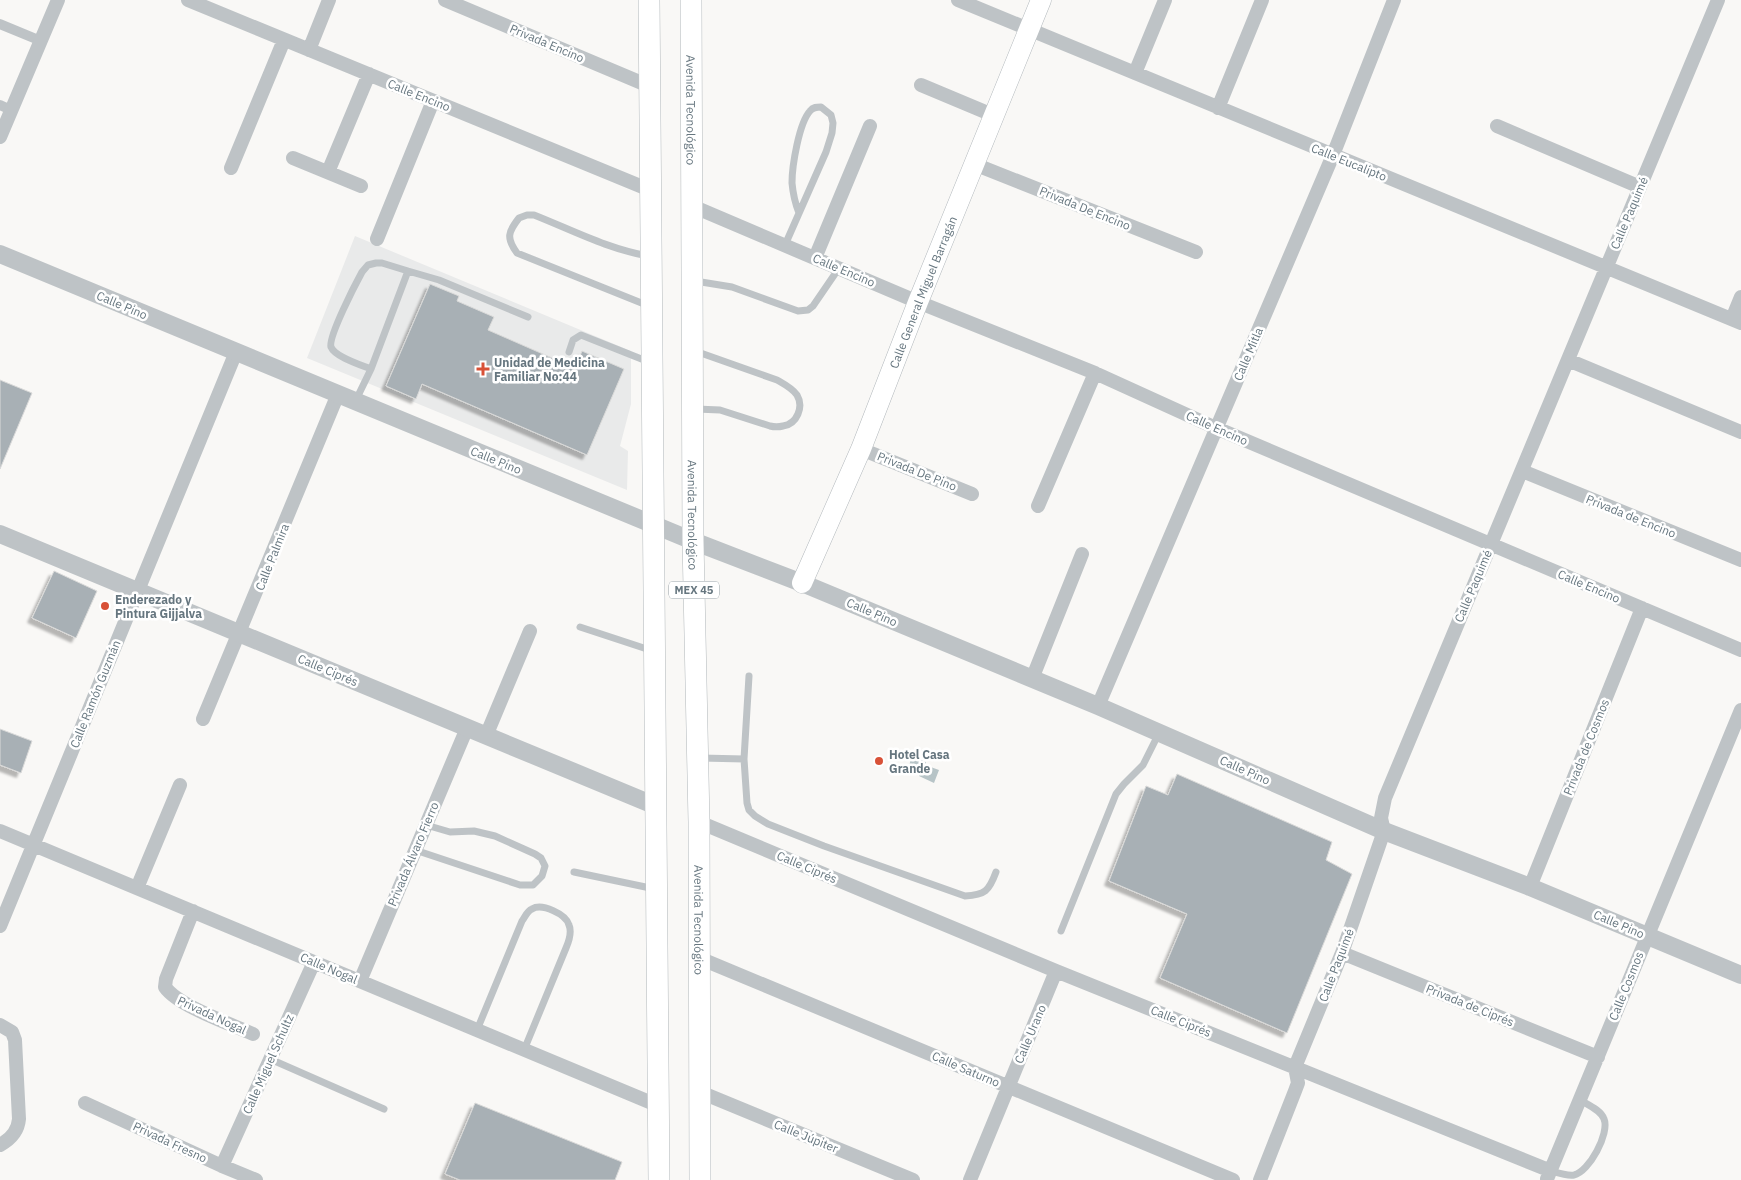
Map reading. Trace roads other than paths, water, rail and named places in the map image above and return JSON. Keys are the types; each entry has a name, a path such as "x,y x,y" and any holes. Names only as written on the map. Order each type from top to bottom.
{"main road":[{"name":"MEX 45","path":"649,0 659,1180"},
{"name":"Avenida Tecnológico","path":"691,0 693,542 699,822 700,1180"},
{"name":"Calle General Miguel Barragán","path":"802,582 861,449 918,302 1041,0"}],"street":[{"path":"0,137 6,108 41,41 58,0"},
{"path":"308,50 329,0"},
{"name":"Privada Encino","path":"445,0 649,86"},
{"name":"Calle Eucalipto","path":"958,0 1736,321"},
{"path":"1135,73 1165,0"},
{"path":"1218,108 1262,0"},
{"name":"Calle Mitla","path":"1098,706 1333,155 1394,0"},
{"name":"Calle Paquimé","path":"1260,1180 1296,1091 1298,1083 1295,1067 1342,952 1384,831 1381,818 1385,798 1718,0"},
{"name":"Calle Encino","path":"196,2 650,190"},
{"path":"0,24 41,41"},
{"path":"231,168 284,40"},
{"path":"328,172 368,74"},
{"path":"921,85 995,116"},
{"path":"377,239 433,101"},
{"path":"815,258 870,126"},
{"path":"1497,126 1640,187"},
{"path":"294,158 361,186"},
{"name":"Privada De Encino","path":"974,164 1196,252"},
{"name":"Calle Encino","path":"692,206 918,302 1095,374 1216,428 1741,650"},
{"name":"Calle Pino","path":"0,254 693,542 802,582 1159,732 1384,831 1530,887 1741,975"},
{"path":"1736,321 1741,298"},
{"name":"Calle Ramón Guzmán","path":"0,926 236,352"},
{"path":"1568,360 1741,432"},
{"path":"1038,506 1095,374"},
{"name":"Calle Palmira","path":"203,719 338,394"},
{"name":"Privada De Pino","path":"861,449 972,494"},
{"name":"Privada de Encino","path":"1522,471 1741,560"},
{"name":"Calle Ciprés","path":"0,534 656,806"},
{"path":"1032,679 1082,554"},
{"name":"Privada de Cosmos","path":"1530,887 1642,608"},
{"path":"486,736 530,631"},
{"name":"Calle Cosmos","path":"1549,1176 1741,710"},
{"name":"Privada Álvaro Fierro","path":"360,981 467,728"},
{"path":"137,888 180,785"},
{"name":"Calle Ciprés","path":"699,822 1056,971 1295,1067 1549,1176"},
{"name":"Calle Nogal","path":"0,831 659,1106"},
{"name":"Privada Nogal","path":"193,911 166,979 165,987 170,994 182,1002 253,1034"},
{"name":"Privada de Ciprés","path":"1342,952 1598,1057"},
{"name":"Calle Saturno","path":"699,958 1232,1180"},
{"name":"Calle Miguel Schultz","path":"222,1166 314,962"},
{"name":"Calle Urano","path":"970,1180 1056,971"},
{"path":"0,1025 12,1032 15,1040 19,1119 14,1133 7,1141 0,1145"},
{"name":"Calle Júpiter","path":"700,1092 913,1180"},
{"name":"Privada Fresno","path":"85,1103 256,1180"}],"lane":[{"path":"785,245 826,152 832,133 831,114 821,107 814,108 804,120 792,169 794,198 799,213"},
{"path":"650,257 629,253 600,243 534,216 527,215 519,218 512,226 510,232 509,239 518,253 652,307"},
{"path":"371,368 358,364 334,351 331,347 335,328 362,272 368,265 382,263 439,280 528,317"},
{"path":"692,280 732,287 798,311 808,310 813,306 839,268"},
{"path":"355,402 371,368 408,271"},
{"path":"569,352 573,340 581,336 652,363"},
{"path":"692,350 777,380 796,394 800,406 797,417 791,423 777,427 720,410 693,408"},
{"path":"580,627 655,652"},
{"path":"749,676 744,760 747,803 749,810 755,816 768,824 824,846 964,896 976,896 985,892 992,884 996,872"},
{"path":"1061,931 1116,794 1143,765 1159,732"},
{"path":"698,758 744,760"},
{"path":"415,850 520,885 533,885 542,876 545,866 541,858 518,846 482,832 450,832 426,824"},
{"path":"574,872 657,890"},
{"path":"477,1030 522,922 528,912 531,909 540,907 556,912 570,926 570,936 524,1050"},
{"path":"270,1059 384,1109"},
{"name":"Calle Ciprés","path":"1549,1176 1574,1175 1581,1172 1586,1168 1600,1143 1604,1132 1605,1120 1597,1110 1580,1100"}],"place":[{"name":"Unidad de Medicina Familiar No:44","path":"483,369"},
{"name":"Enderezado y Pintura Gijjalva","path":"105,606"},
{"name":"Hotel Casa Grande","path":"879,761"}]}
